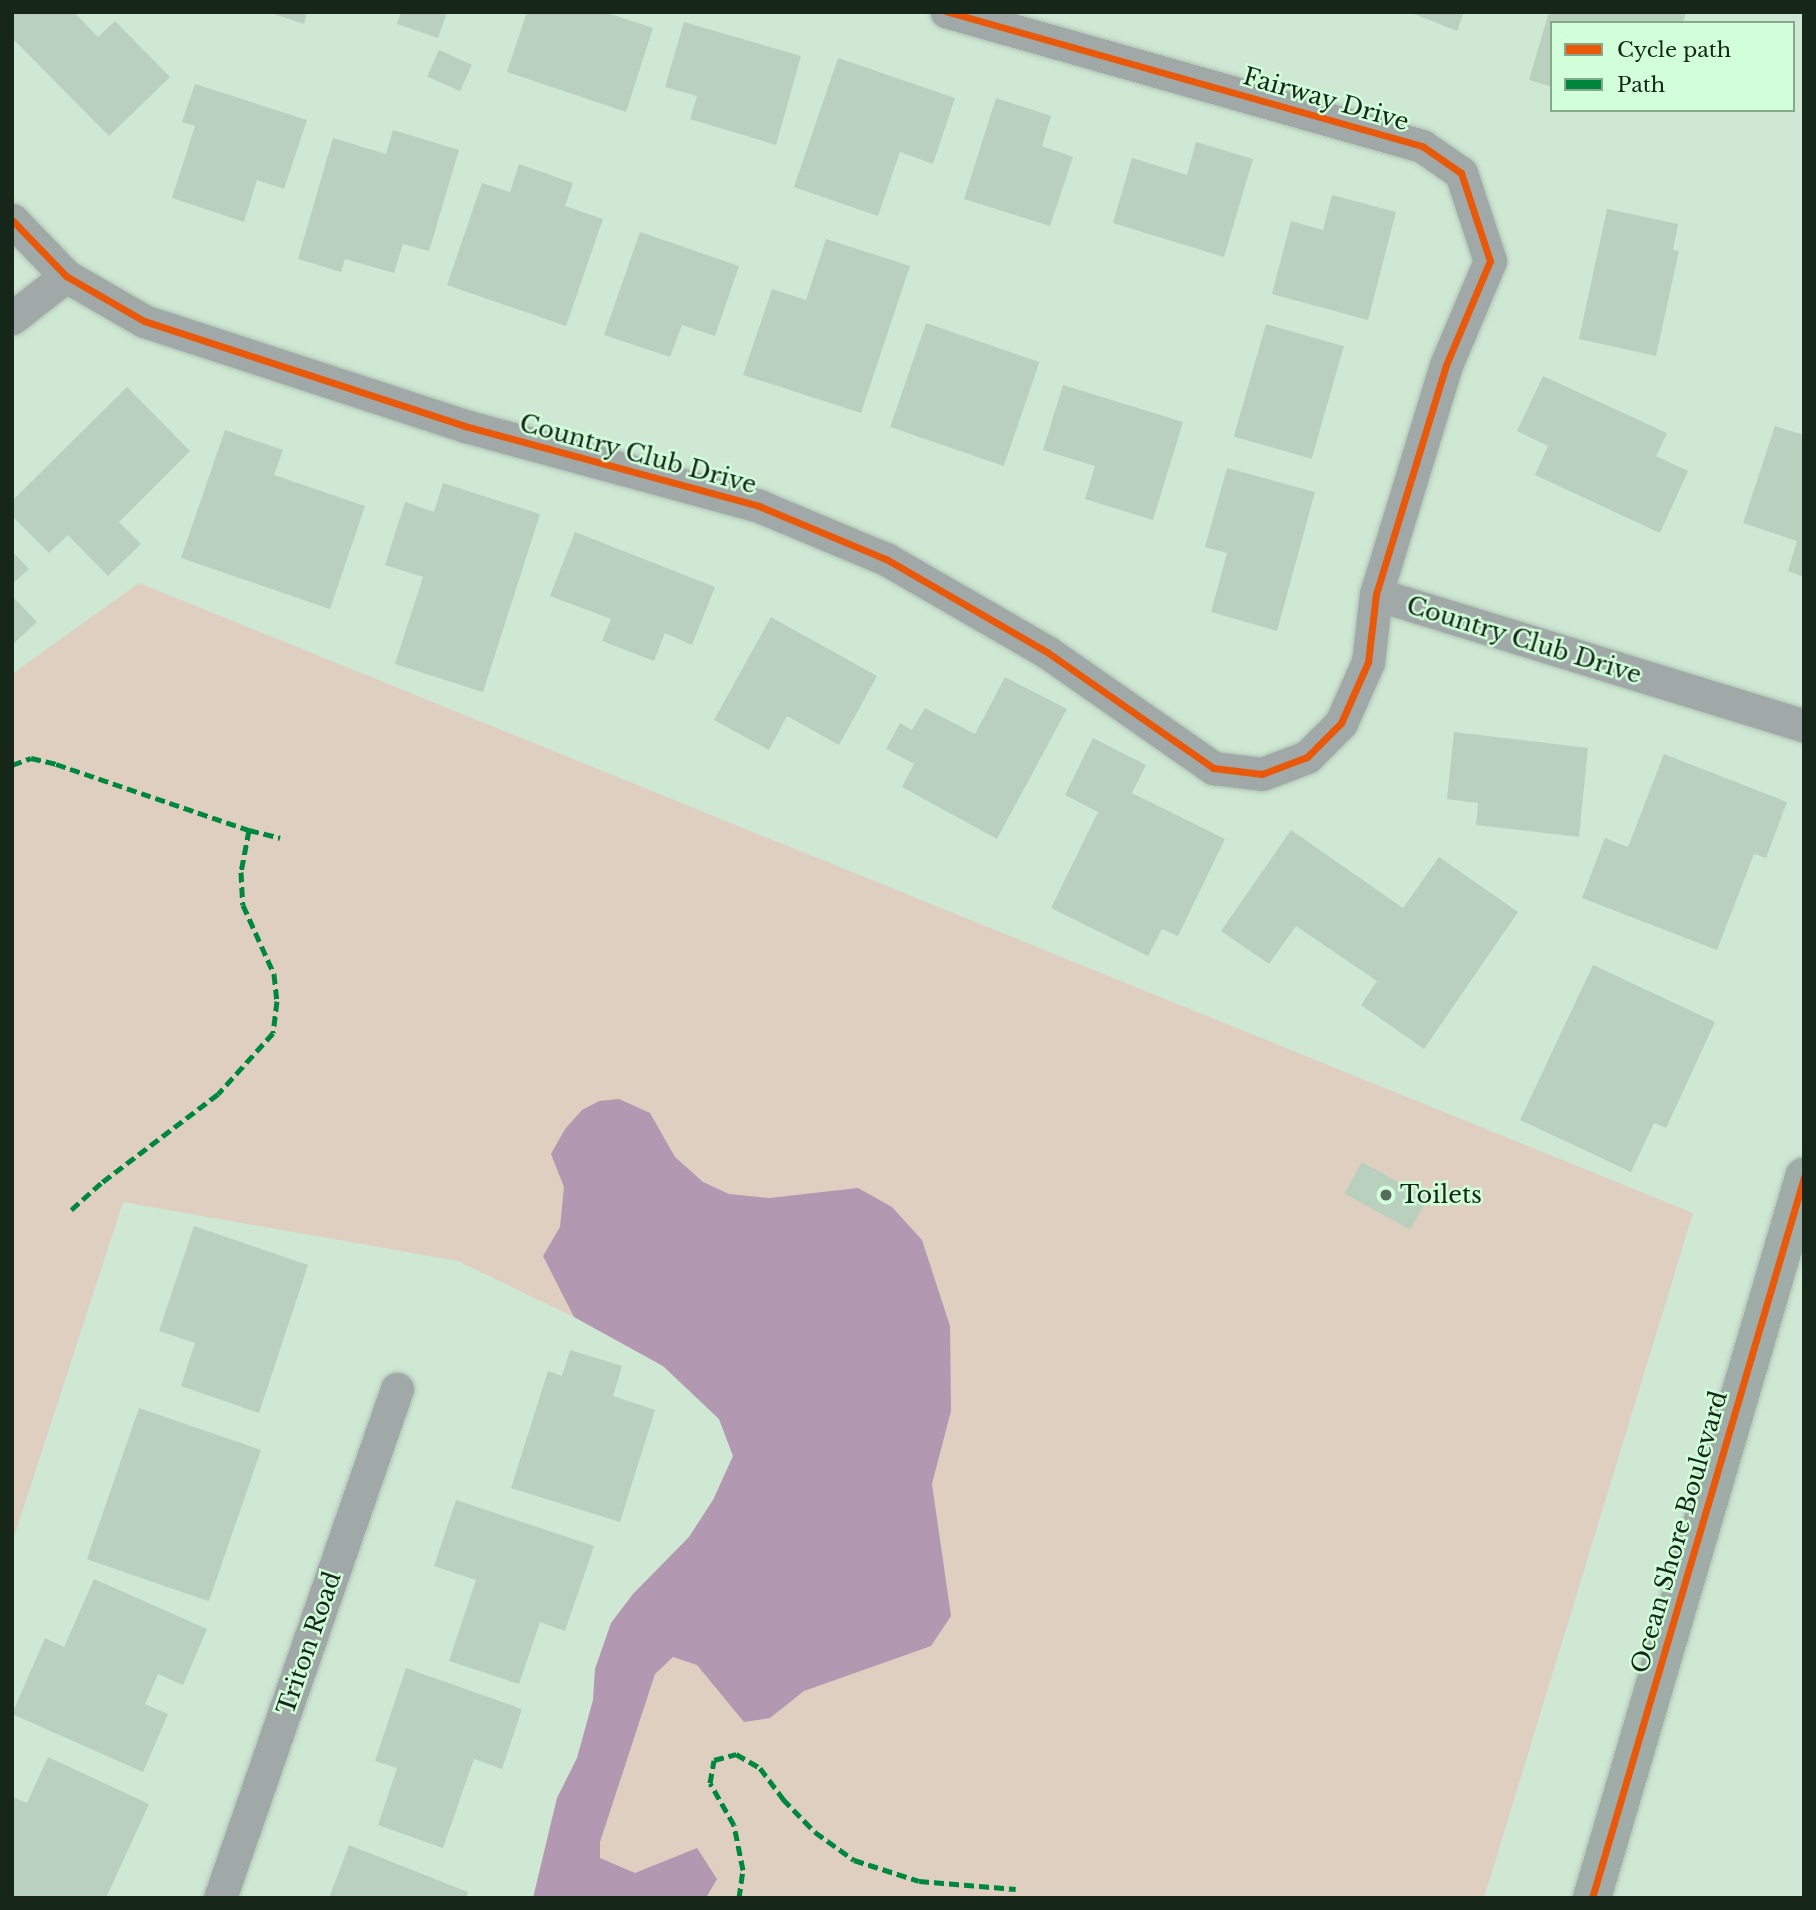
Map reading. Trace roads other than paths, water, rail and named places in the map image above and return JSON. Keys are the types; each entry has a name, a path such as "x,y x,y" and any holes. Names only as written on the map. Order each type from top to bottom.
{"main road":[{"name":"Ocean Shore Boulevard","path":"1592,1898 1804,1177"}],"street":[{"name":"Fairway Drive","path":"947,12 1422,146 1461,173 1490,261 1447,365 1376,594"},
{"name":"Country Club Drive","path":"12,220 66,276 144,321 465,426 759,506 886,559 1047,652 1213,768 1262,774 1307,757 1341,723 1368,662 1376,594 1804,726"},
{"path":"12,318 66,276"},
{"name":"Triton Road","path":"220,1898 397,1389"}],"place":[{"name":"Toilets","path":"1386,1195"}]}
